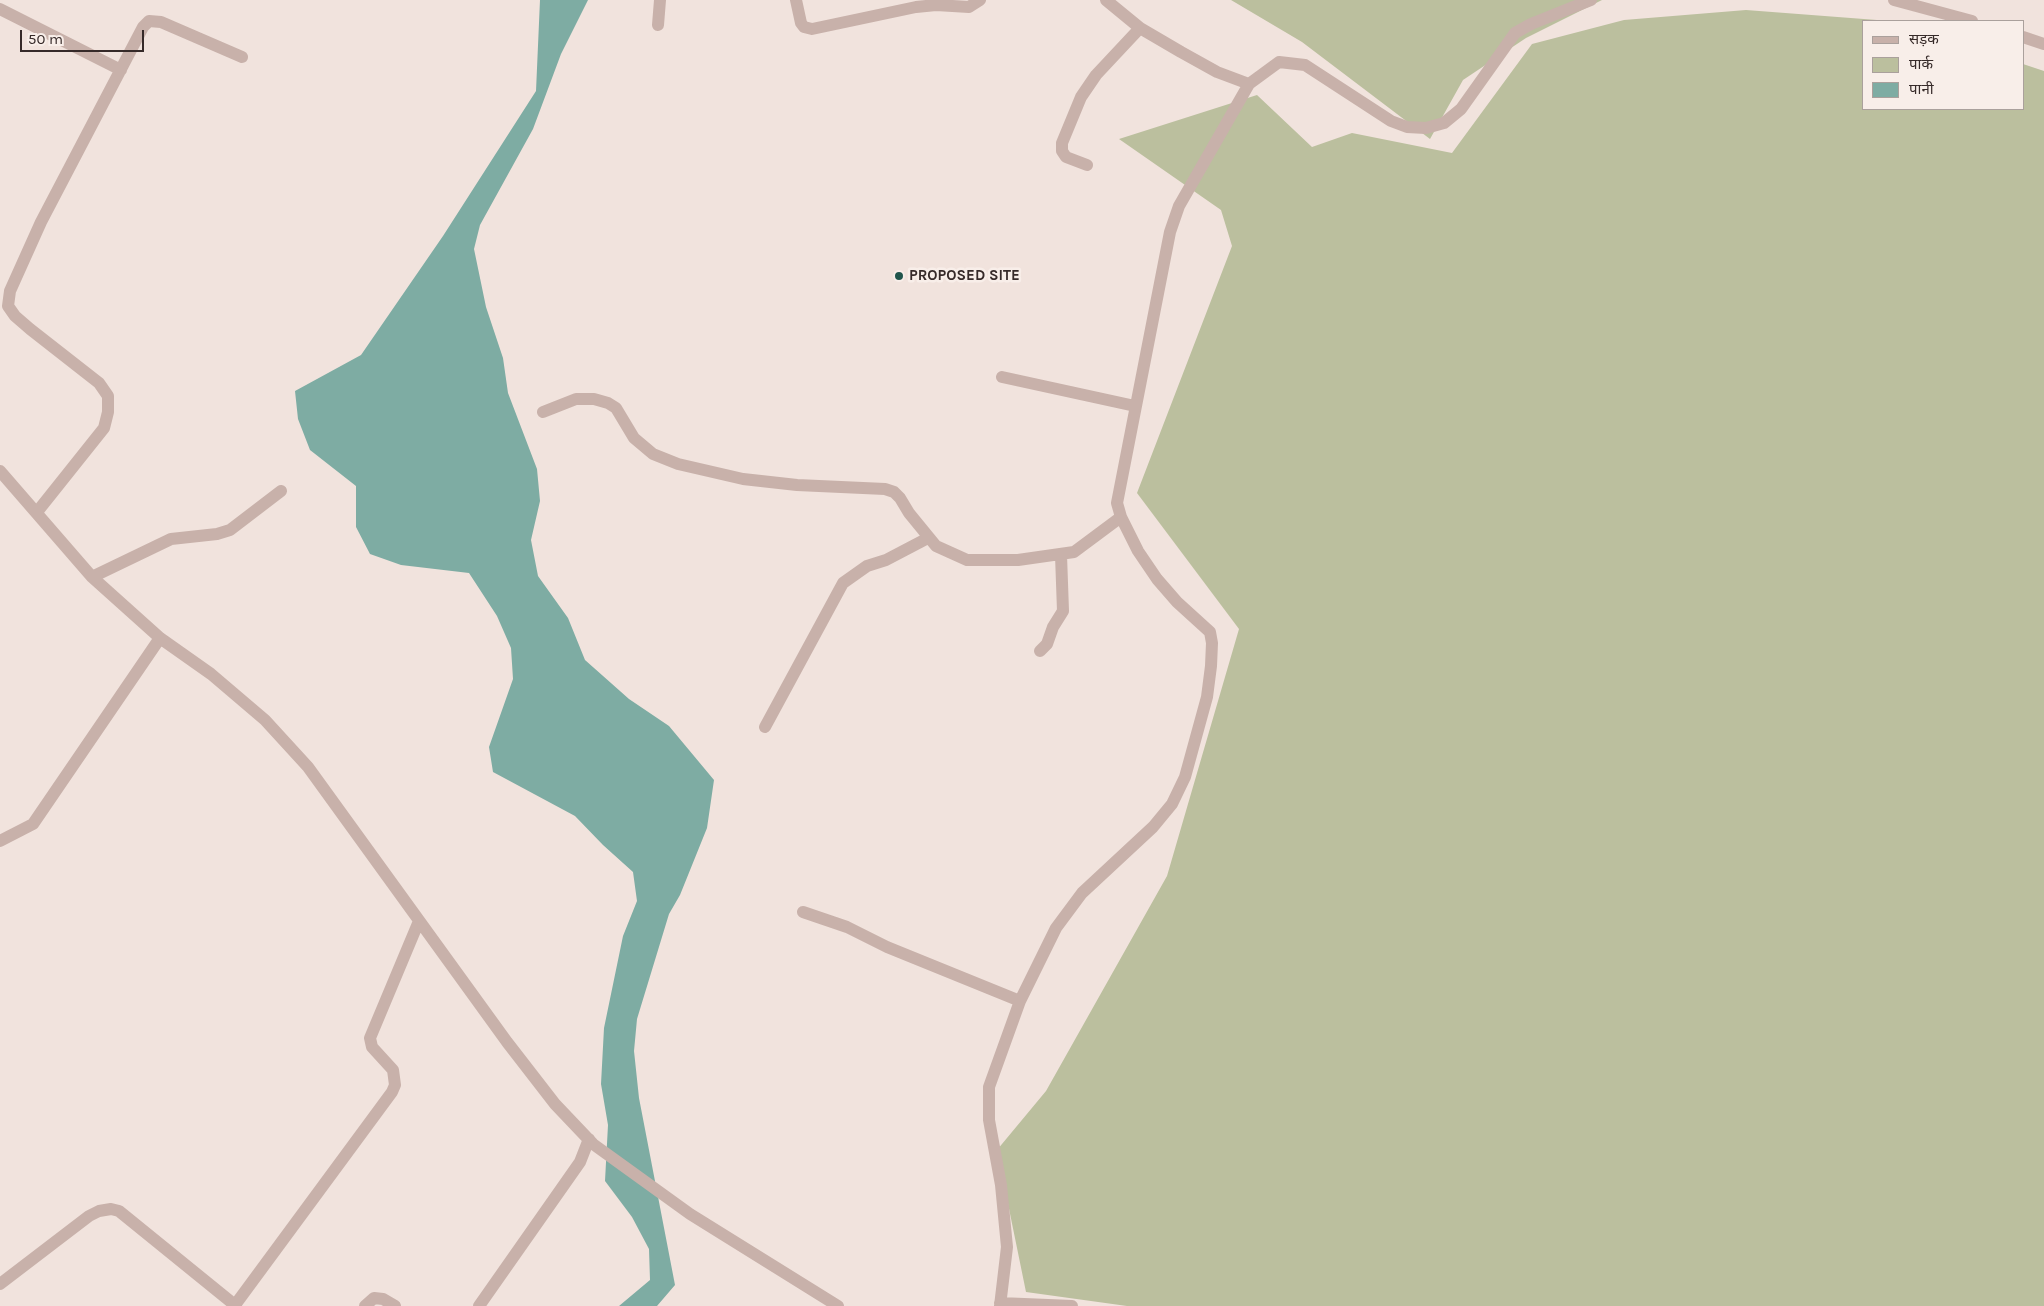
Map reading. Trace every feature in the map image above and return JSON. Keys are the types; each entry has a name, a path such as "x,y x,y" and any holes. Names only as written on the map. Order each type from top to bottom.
{"street":[{"path":"658,26 660,0"},
{"path":"796,0 801,23 804,27 812,29 916,7 936,5 969,7 980,0"},
{"path":"1106,0 1140,28 1217,72 1249,84"},
{"path":"1072,1306 1000,1305 1007,1247 988,1105 989,1087 1020,1001 1056,928 1082,893 1153,827 1172,804 1185,777 1207,697 1212,643 1210,632 1177,602 1157,579 1138,551 1121,517 1117,503 1118,490 1174,218 1249,84 1279,62 1305,65 1391,121 1407,127 1426,128 1444,123 1461,109 1515,33 1531,24 1591,0"},
{"path":"1894,0 1968,20"},
{"path":"0,10 121,70"},
{"path":"37,512 104,428 108,412 108,396 99,383 15,316 8,306 8,299 41,222 143,27 154,20 242,57"},
{"path":"1087,165 1066,157 1062,143 1081,97 1096,75 1140,28"},
{"path":"2024,37 2044,44"},
{"path":"1002,377 1135,406"},
{"path":"543,412 576,399 594,399 608,403 616,408 634,438 653,454 678,464 743,479 797,485 885,489 894,492 936,546 967,560 1018,560 1061,555 1081,549 1121,517"},
{"path":"0,471 92,577 160,638 211,674 271,727 308,767 419,921 555,1104 591,1141 690,1214 838,1306"},
{"path":"92,577 171,539 217,534 230,530 281,492"},
{"path":"765,727 843,583 868,566 886,560 928,538"},
{"path":"1040,651 1047,644 1053,627 1064,611 1061,555"},
{"path":"0,841 33,824 160,638"},
{"path":"803,912 847,927 887,947 1020,1001"},
{"path":"0,1284 89,1216 99,1211 111,1209 119,1211 236,1306 392,1092 395,1085 393,1070 372,1047 370,1038 419,921"},
{"path":"479,1306 580,1162 591,1141"},
{"path":"364,1306 374,1298 383,1299 395,1306"}],"green space":[{"path":"1231,0 1602,0 1526,38 1463,80 1430,139 1302,42"},
{"path":"1746,10 1877,20 1862,20 1862,110 2024,110 2024,64 2044,71 2044,1306 1127,1306 1026,1292 997,1150 1046,1091 1167,876 1239,629 1137,493 1232,246 1221,210 1119,139 1257,95 1312,147 1352,133 1452,153 1532,44 1624,20"}],"water":[{"path":"540,0 588,0 561,54 533,129 480,225 474,249 486,307 503,358 508,393 537,469 540,501 531,540 538,576 568,618 585,660 629,699 669,726 714,780 707,828 680,895 669,914 637,1019 634,1051 639,1098 675,1285 657,1306 619,1306 650,1280 649,1249 632,1217 605,1181 608,1125 601,1084 604,1028 623,936 637,901 633,872 575,816 493,772 489,747 513,679 511,648 497,616 469,573 401,565 370,554 356,527 356,486 310,450 298,419 295,391 361,355 443,236 536,91"}],"place":[{"name":"PROPOSED SITE","path":"899,276"}]}
